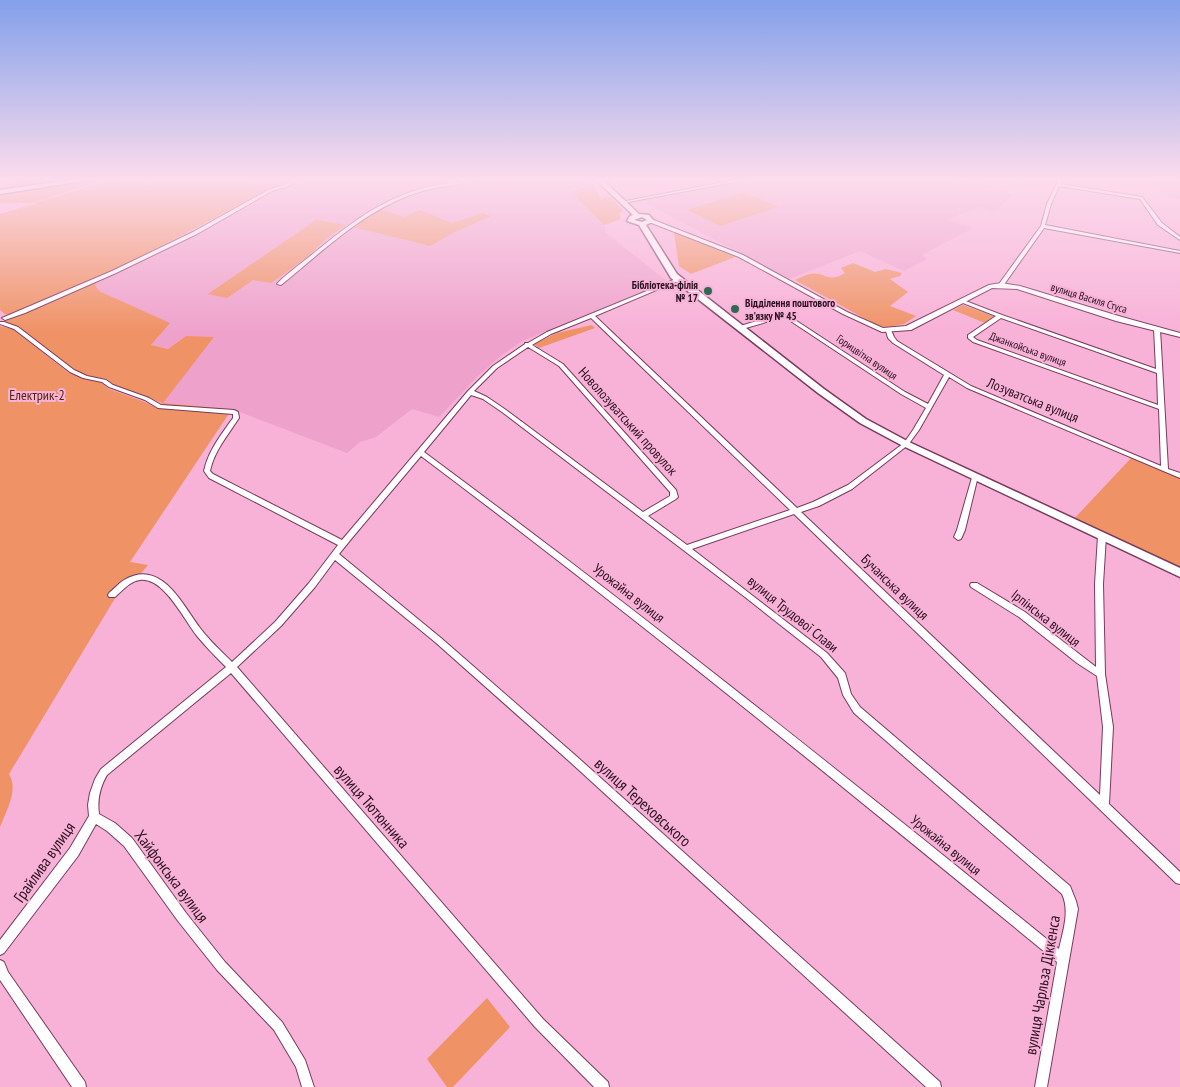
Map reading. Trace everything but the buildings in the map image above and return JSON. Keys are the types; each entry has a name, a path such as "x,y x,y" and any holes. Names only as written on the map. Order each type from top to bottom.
{"main road":[{"path":"648,230 666,265 678,280 849,412 906,444 1180,572"},
{"path":"677,230 741,256 865,324 889,331 908,328 960,301"},
{"name":"вулиця Василя Стуса","path":"960,301 990,286 1018,287 1180,335"}],"street":[{"path":"2,320 114,272 201,230"},
{"path":"279,284 345,230"},
{"path":"1001,285 1040,230"},
{"path":"1063,230 1180,252"},
{"path":"1168,230 1180,238"},
{"path":"94,817 93,805 96,788 108,768 232,667 278,624 470,392 506,358 527,344 591,315 678,280"},
{"path":"960,301 1000,316"},
{"name":"Бучанська вулиця","path":"591,315 1180,879"},
{"name":"Горицвітна вулиця","path":"739,328 780,316 787,317 903,393 929,407"},
{"name":"Джанкойська вулиця","path":"1159,372 1000,316 970,336 970,338 1160,408"},
{"path":"2,320 16,328 72,372 104,381 111,386 147,399 160,407 230,411 236,414 236,418 209,461 207,471 216,480 343,544"},
{"path":"1157,329 1160,408 1165,469"},
{"name":"Лозуватська вулиця","path":"889,331 891,338 895,342 947,375 974,389 1180,476"},
{"name":"Новолозуватський провулок","path":"527,344 561,366 674,492 674,497 642,516"},
{"path":"686,548 816,504 850,487 906,444 947,375"},
{"name":"вулиця Трудової Слави","path":"470,392 493,404 686,548 824,655 842,676 847,695 857,710 1066,890"},
{"name":"Урожайна вулиця","path":"420,452 536,538 796,740 1064,960"},
{"path":"958,537 975,476"},
{"name":"Ірпінська вулиця","path":"1102,536 1099,584 1101,674 1108,727 1104,805"},
{"name":"вулиця Тереховського","path":"335,555 438,640 572,758 935,1087"},
{"name":"вулиця Тютюнника","path":"112,595 122,585 133,579 146,576 157,580 181,605 198,631 232,667 539,1023 603,1087"},
{"name":"Ірпінська вулиця","path":"974,585 1047,634 1081,663 1101,674"},
{"name":"Грайлива вулиця","path":"0,949 74,852 94,817"},
{"name":"Хайфонська вулиця","path":"94,817 111,827 128,842 182,917 221,966 278,1026 301,1064 308,1087"},
{"name":"вулиця Чарльза Діккенса","path":"1041,1087 1072,909 1066,890"},
{"path":"1,974 80,1087"}],"shaded area":[{"path":"192,230 605,230 606,233 668,282 522,341 480,374 439,417 412,409 376,437 360,442 347,453 232,409 163,403 186,336 168,349 151,345 169,323 99,291 95,285 100,277"},
{"path":"696,230 970,230 922,255 927,259 904,271 860,251 789,279"}],"green space":[{"path":"0,230 192,230 107,274 23,311 6,315 0,310"},
{"path":"302,230 339,230 327,238 306,258 271,283 253,280 227,298 208,294"},
{"path":"364,230 460,230 430,246"},
{"path":"676,232 738,256 691,274 679,266 674,233"},
{"path":"853,263 875,272 886,269 902,273 900,276 890,279 908,292 890,306 916,316 904,324 887,327 878,326 795,280 810,274 830,277 839,276 845,273 841,268"},
{"name":"Електрик-2","path":"100,277 95,285 99,291 170,323 151,345 168,349 186,336 214,337 163,403 232,409 130,562 148,565 139,576 117,595 9,774 12,780 12,794 0,827 0,326 13,329 69,373 101,382 109,389 157,408 162,403 114,385 107,379 87,376 75,371 19,327 5,322 8,318"},
{"path":"963,305 994,317 985,323 953,310"},
{"path":"592,325 595,328 539,348 534,344 557,333"},
{"path":"1134,455 1180,476 1180,573 1072,521"},
{"path":"487,998 510,1027 453,1087 447,1087 427,1059"}],"place":[{"name":"Бібліотека-філія № 17","path":"708,291"},
{"name":"Відділення поштового зв'язку № 45","path":"735,309"}]}
